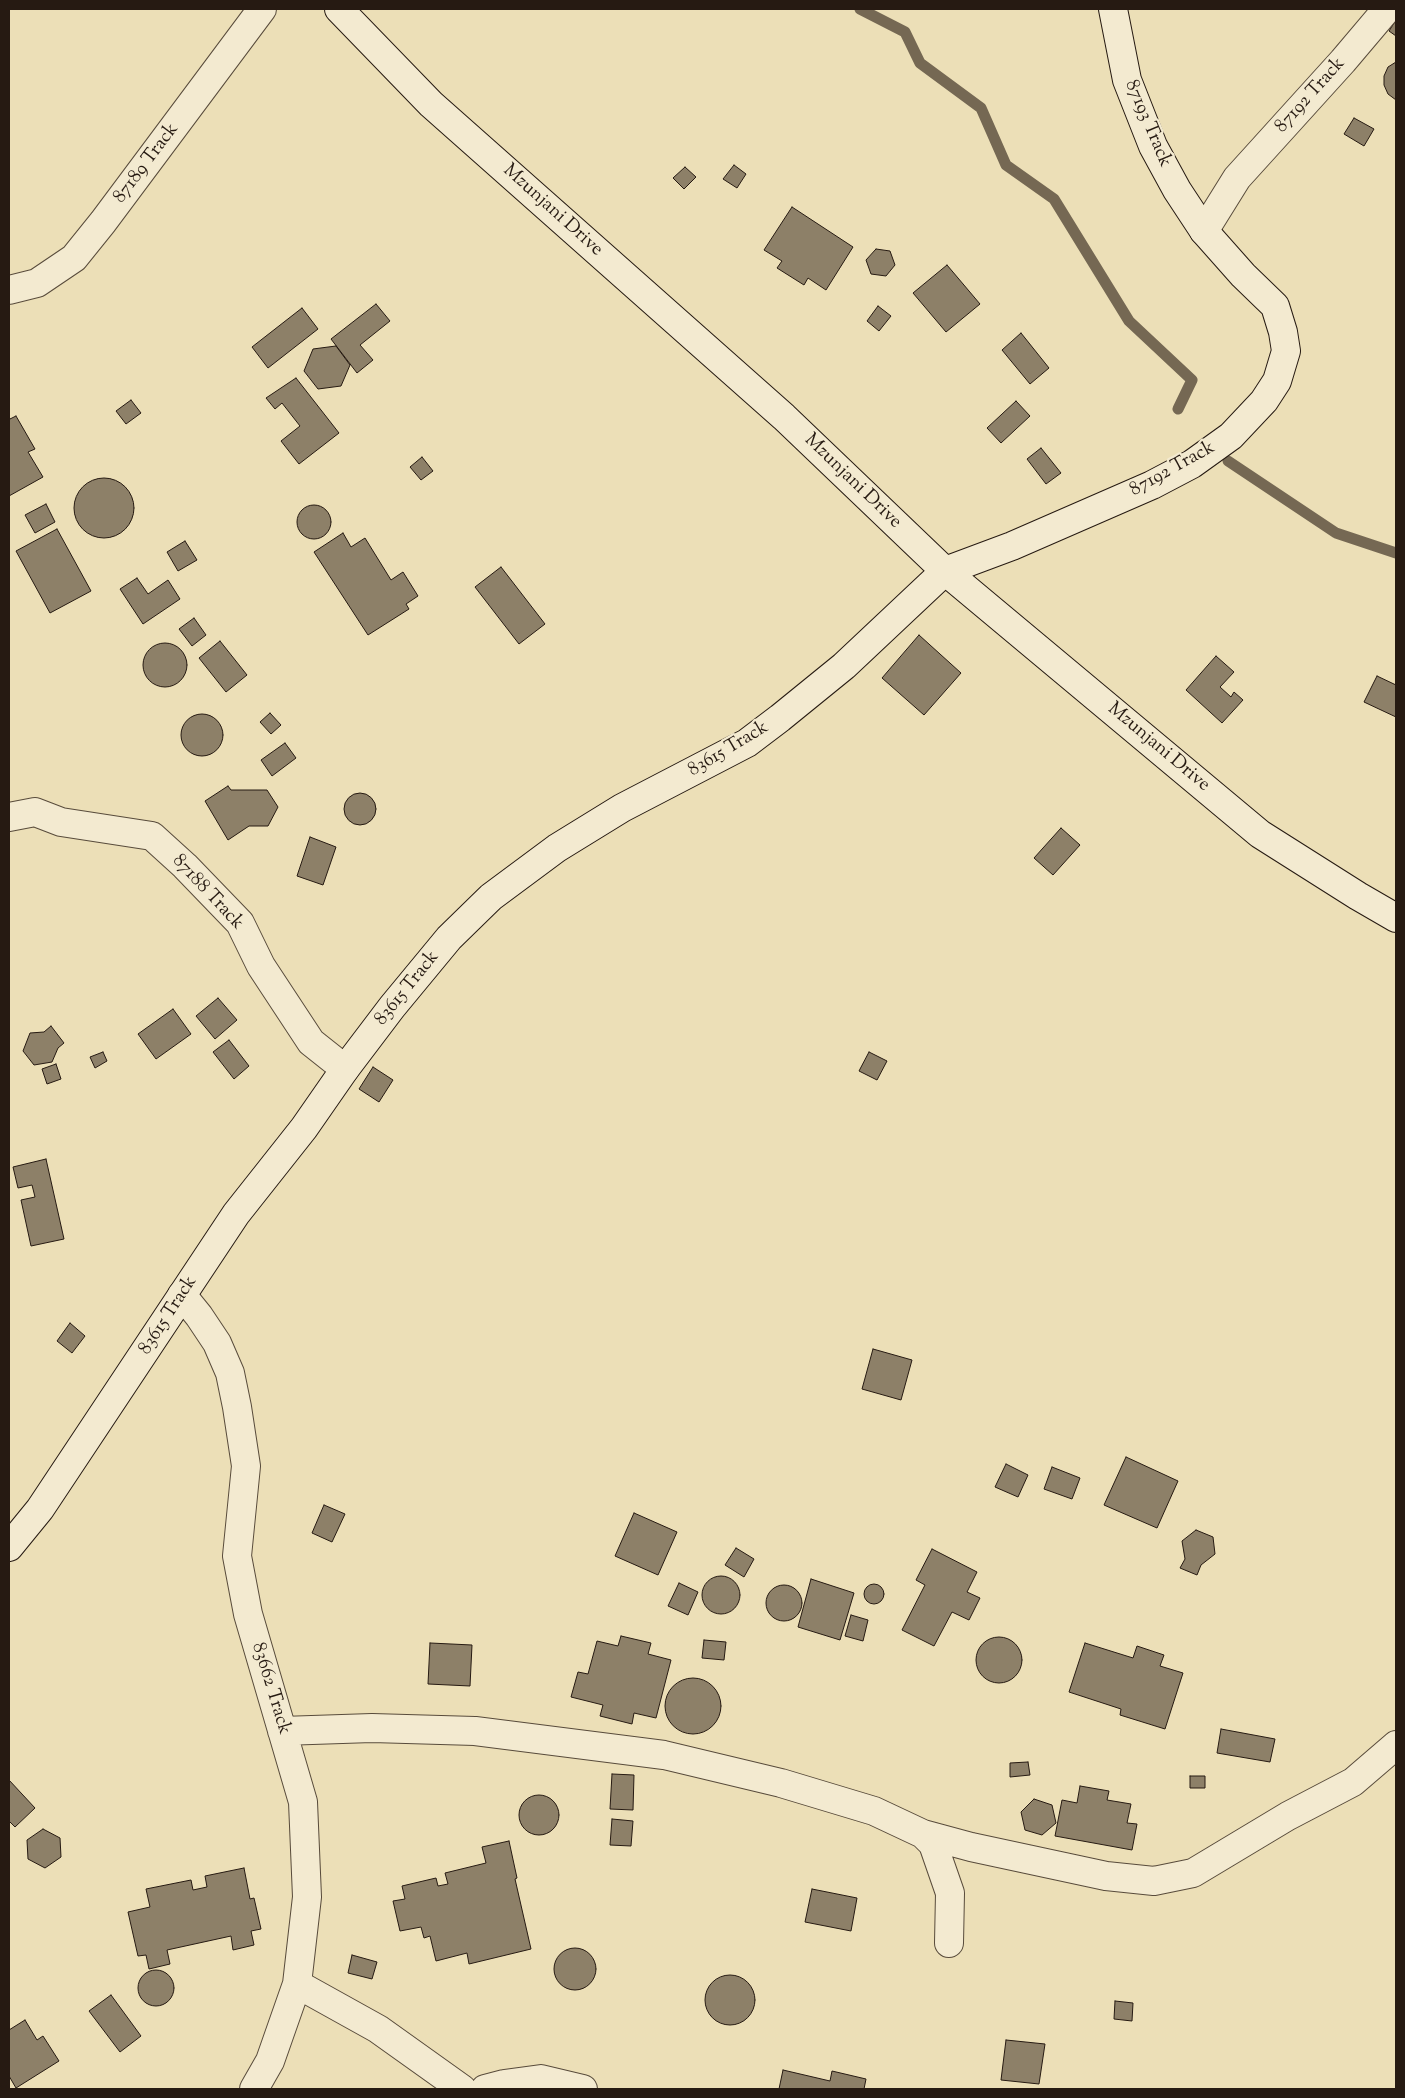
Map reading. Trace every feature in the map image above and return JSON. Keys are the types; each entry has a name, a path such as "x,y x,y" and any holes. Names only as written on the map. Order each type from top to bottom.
{"street":[{"name":"87189 Track","path":"9,290 37,283 74,258 104,222 262,9"},
{"name":"Mzunjani Drive","path":"338,9 432,104 784,417 945,571 1260,834 1396,918"},
{"name":"87193 Track","path":"1113,9 1126,80 1153,146 1177,190 1204,231"},
{"name":"87192 Track","path":"945,571 1012,546 1152,485 1192,464 1231,436 1264,401 1277,381 1286,351 1283,332 1275,306 1243,275 1204,231 1237,178 1343,61 1387,9"},
{"name":"83615 Track","path":"9,1547 46,1500 236,1214 304,1128 345,1069 392,1007 449,938 491,897 557,848 622,808 747,743 844,666 945,571"},
{"name":"87188 Track","path":"9,817 35,812 61,822 152,836 186,866 240,923 261,966 311,1042 345,1069"},
{"name":"83662 Track","path":"182,1295 199,1316 217,1344 230,1374 246,1466 237,1556 248,1614 303,1802 307,1897 297,1984 270,2061 254,2089"},
{"path":"282,1731 372,1728 475,1731 664,1755 781,1783 874,1811 923,1834 971,1847 1106,1876 1154,1881 1193,1873 1288,1816 1353,1782 1396,1745"},
{"path":"923,1834 933,1844 950,1893 949,1943"},
{"path":"297,1984 378,2029 462,2089"},
{"path":"485,2089 504,2084 541,2079 583,2089"}],"building":[{"path":"1396,20 1396,36 1389,31"},
{"path":"1396,62 1396,100 1388,94 1384,85 1384,76 1388,67"},
{"path":"1354,118 1374,129 1364,146 1344,134"},
{"path":"734,165 746,174 737,188 723,179"},
{"path":"685,167 696,177 684,189 673,178"},
{"path":"792,207 853,247 826,290 808,278 804,285 777,268 782,261 764,250"},
{"path":"876,249 890,251 895,265 886,276 871,274 866,260"},
{"path":"947,265 980,304 946,332 913,293"},
{"path":"376,304 390,321 360,345 373,360 357,373 331,339"},
{"path":"878,306 891,316 879,331 867,321"},
{"path":"302,308 318,329 268,368 252,347"},
{"path":"1021,333 1049,368 1030,384 1002,350"},
{"path":"336,346 350,365 341,386 318,389 304,371 313,349"},
{"path":"296,378 339,433 299,464 281,441 300,426 282,403 275,409 266,398"},
{"path":"131,400 141,413 126,424 116,411"},
{"path":"1016,401 1030,416 1001,443 987,428"},
{"path":"16,416 35,449 28,452 43,477 9,496 9,417 10,419"},
{"path":"1041,448 1061,473 1046,484 1027,459"},
{"path":"422,457 433,471 421,480 410,467"},
{"path":"104,478 120,483 125,487 129,492 134,508 129,524 125,529 120,533 104,538 88,533 83,529 79,524 74,508 79,492 83,487 88,483"},
{"path":"46,504 55,522 35,533 25,515"},
{"path":"314,505 321,506 326,510 330,515 330,529 326,534 321,538 314,539 307,538 302,534 298,529 297,522 298,515 302,510 307,506"},
{"path":"57,529 91,591 50,613 16,551"},
{"path":"343,533 351,547 365,538 391,580 403,572 418,596 406,604 409,609 368,635 314,552"},
{"path":"185,541 197,560 178,571 167,552"},
{"path":"501,567 545,624 519,644 475,587"},
{"path":"137,578 148,594 168,580 180,599 143,624 120,589"},
{"path":"194,618 206,635 192,646 179,629"},
{"path":"919,635 961,673 924,715 882,678"},
{"path":"220,641 247,675 226,692 199,658"},
{"path":"169,643 181,649 186,656 186,674 181,681 174,686 161,687 153,684 146,677 143,661 146,653 153,646"},
{"path":"1216,656 1234,672 1220,687 1231,697 1234,692 1243,700 1222,723 1186,690"},
{"path":"1377,676 1396,685 1396,717 1364,702"},
{"path":"270,713 281,725 271,734 260,722"},
{"path":"198,714 206,714 217,720 223,735 217,750 206,756 198,756 187,750 181,739 181,731 187,720"},
{"path":"285,743 296,758 272,776 261,760"},
{"path":"228,786 231,790 267,790 278,807 268,826 249,826 228,840 205,801"},
{"path":"360,793 372,797 376,809 372,821 360,825 348,821 344,809 348,797"},
{"path":"1061,828 1080,845 1053,875 1034,858"},
{"path":"310,837 336,847 323,885 297,876"},
{"path":"218,998 237,1020 215,1039 196,1016"},
{"path":"173,1009 191,1034 156,1059 138,1034"},
{"path":"51,1026 64,1043 58,1048 52,1062 34,1065 23,1051 30,1033 44,1032"},
{"path":"229,1040 249,1066 234,1079 213,1052"},
{"path":"103,1052 107,1061 95,1068 90,1057"},
{"path":"869,1052 887,1061 877,1080 859,1071"},
{"path":"56,1064 61,1079 47,1084 42,1069"},
{"path":"373,1067 393,1080 379,1102 359,1089"},
{"path":"46,1159 64,1239 31,1246 21,1200 35,1197 32,1185 18,1188 13,1167"},
{"path":"70,1323 85,1336 72,1353 57,1341"},
{"path":"873,1349 912,1360 901,1400 862,1389"},
{"path":"1126,1457 1178,1481 1157,1528 1104,1505"},
{"path":"1006,1464 1028,1475 1018,1497 995,1487"},
{"path":"1052,1467 1080,1478 1072,1499 1044,1489"},
{"path":"324,1505 345,1514 332,1542 312,1533"},
{"path":"634,1513 677,1532 658,1575 615,1556"},
{"path":"1196,1530 1213,1537 1215,1554 1201,1565 1197,1575 1180,1568 1185,1559 1182,1541"},
{"path":"736,1548 754,1559 744,1577 725,1565"},
{"path":"932,1549 977,1572 967,1592 980,1598 969,1620 952,1612 934,1646 902,1630 925,1585 916,1580"},
{"path":"721,1576 735,1581 740,1595 735,1609 721,1614 707,1609 702,1595 707,1581"},
{"path":"811,1579 854,1593 840,1640 798,1627"},
{"path":"679,1583 698,1592 688,1615 668,1606"},
{"path":"874,1584 881,1587 884,1594 881,1601 874,1604 867,1601 864,1594 867,1587"},
{"path":"784,1585 791,1586 797,1590 801,1596 801,1610 797,1616 791,1620 784,1621 777,1620 771,1616 767,1610 766,1603 767,1596 771,1590 777,1586"},
{"path":"851,1615 868,1620 863,1641 845,1636"},
{"path":"621,1636 651,1643 648,1654 671,1660 656,1718 634,1713 632,1724 600,1716 603,1705 571,1697 578,1672 588,1674 597,1641 618,1646"},
{"path":"994,1637 1004,1637 1018,1647 1022,1660 1018,1673 1012,1679 1004,1683 994,1683 980,1673 976,1665 976,1655 986,1641"},
{"path":"704,1640 726,1642 724,1660 702,1658"},
{"path":"430,1643 472,1645 470,1686 428,1684"},
{"path":"1085,1643 1133,1658 1137,1646 1164,1655 1160,1666 1183,1673 1165,1729 1120,1715 1121,1709 1069,1692"},
{"path":"693,1678 704,1680 713,1686 719,1695 721,1706 719,1717 713,1726 704,1732 693,1734 682,1732 673,1726 667,1717 665,1706 667,1695 673,1686 682,1680"},
{"path":"1221,1729 1275,1739 1270,1762 1217,1753"},
{"path":"1028,1762 1030,1775 1010,1777 1010,1763"},
{"path":"612,1774 634,1775 633,1810 610,1809"},
{"path":"1190,1776 1205,1776 1205,1788 1190,1788"},
{"path":"9,1780 35,1808 15,1827 9,1821"},
{"path":"1080,1786 1109,1791 1107,1800 1131,1804 1127,1823 1137,1824 1132,1850 1055,1836 1062,1800 1077,1803"},
{"path":"543,1795 550,1798 556,1804 559,1815 558,1823 550,1832 543,1835 535,1835 528,1832 520,1823 519,1811 522,1804 531,1796"},
{"path":"1034,1799 1052,1805 1056,1823 1042,1835 1025,1830 1021,1812"},
{"path":"612,1819 633,1821 631,1846 610,1845"},
{"path":"43,1829 60,1838 61,1857 45,1868 28,1859 27,1840"},
{"path":"509,1841 517,1878 515,1879 531,1949 469,1964 467,1953 436,1961 430,1936 424,1938 421,1927 400,1931 393,1901 405,1899 402,1886 436,1878 438,1886 448,1884 445,1873 486,1863 482,1847"},
{"path":"244,1868 250,1899 254,1898 261,1929 251,1931 254,1945 233,1950 231,1936 167,1950 170,1964 149,1969 146,1955 138,1956 128,1912 150,1907 146,1889 191,1880 193,1890 207,1887 205,1876"},
{"path":"812,1889 857,1898 851,1931 805,1922"},
{"path":"579,1948 587,1951 593,1957 596,1969 593,1981 587,1987 571,1990 563,1987 557,1981 554,1965 557,1957 563,1951"},
{"path":"352,1955 377,1962 372,1979 348,1973"},
{"path":"156,1970 163,1971 169,1975 173,1981 173,1995 169,2001 163,2005 156,2006 149,2005 143,2001 139,1995 138,1988 139,1981 143,1975 149,1971"},
{"path":"725,1975 735,1975 748,1982 755,1995 755,2005 748,2018 735,2025 725,2025 716,2021 709,2014 705,2005 705,1995 709,1986 716,1979"},
{"path":"111,1995 141,2036 120,2052 89,2011"},
{"path":"1115,2001 1133,2003 1132,2021 1114,2019"},
{"path":"25,2020 37,2040 43,2036 59,2061 16,2088 9,2076 9,2030"},
{"path":"1006,2040 1045,2044 1039,2084 1001,2080"},
{"path":"783,2070 830,2081 832,2071 866,2079 864,2089 779,2089"}],"waterway":[{"path":"860,9 905,32 920,63 981,108 1006,165 1054,199 1129,321 1192,380 1178,409"},
{"path":"1228,461 1336,533 1396,553"}]}
